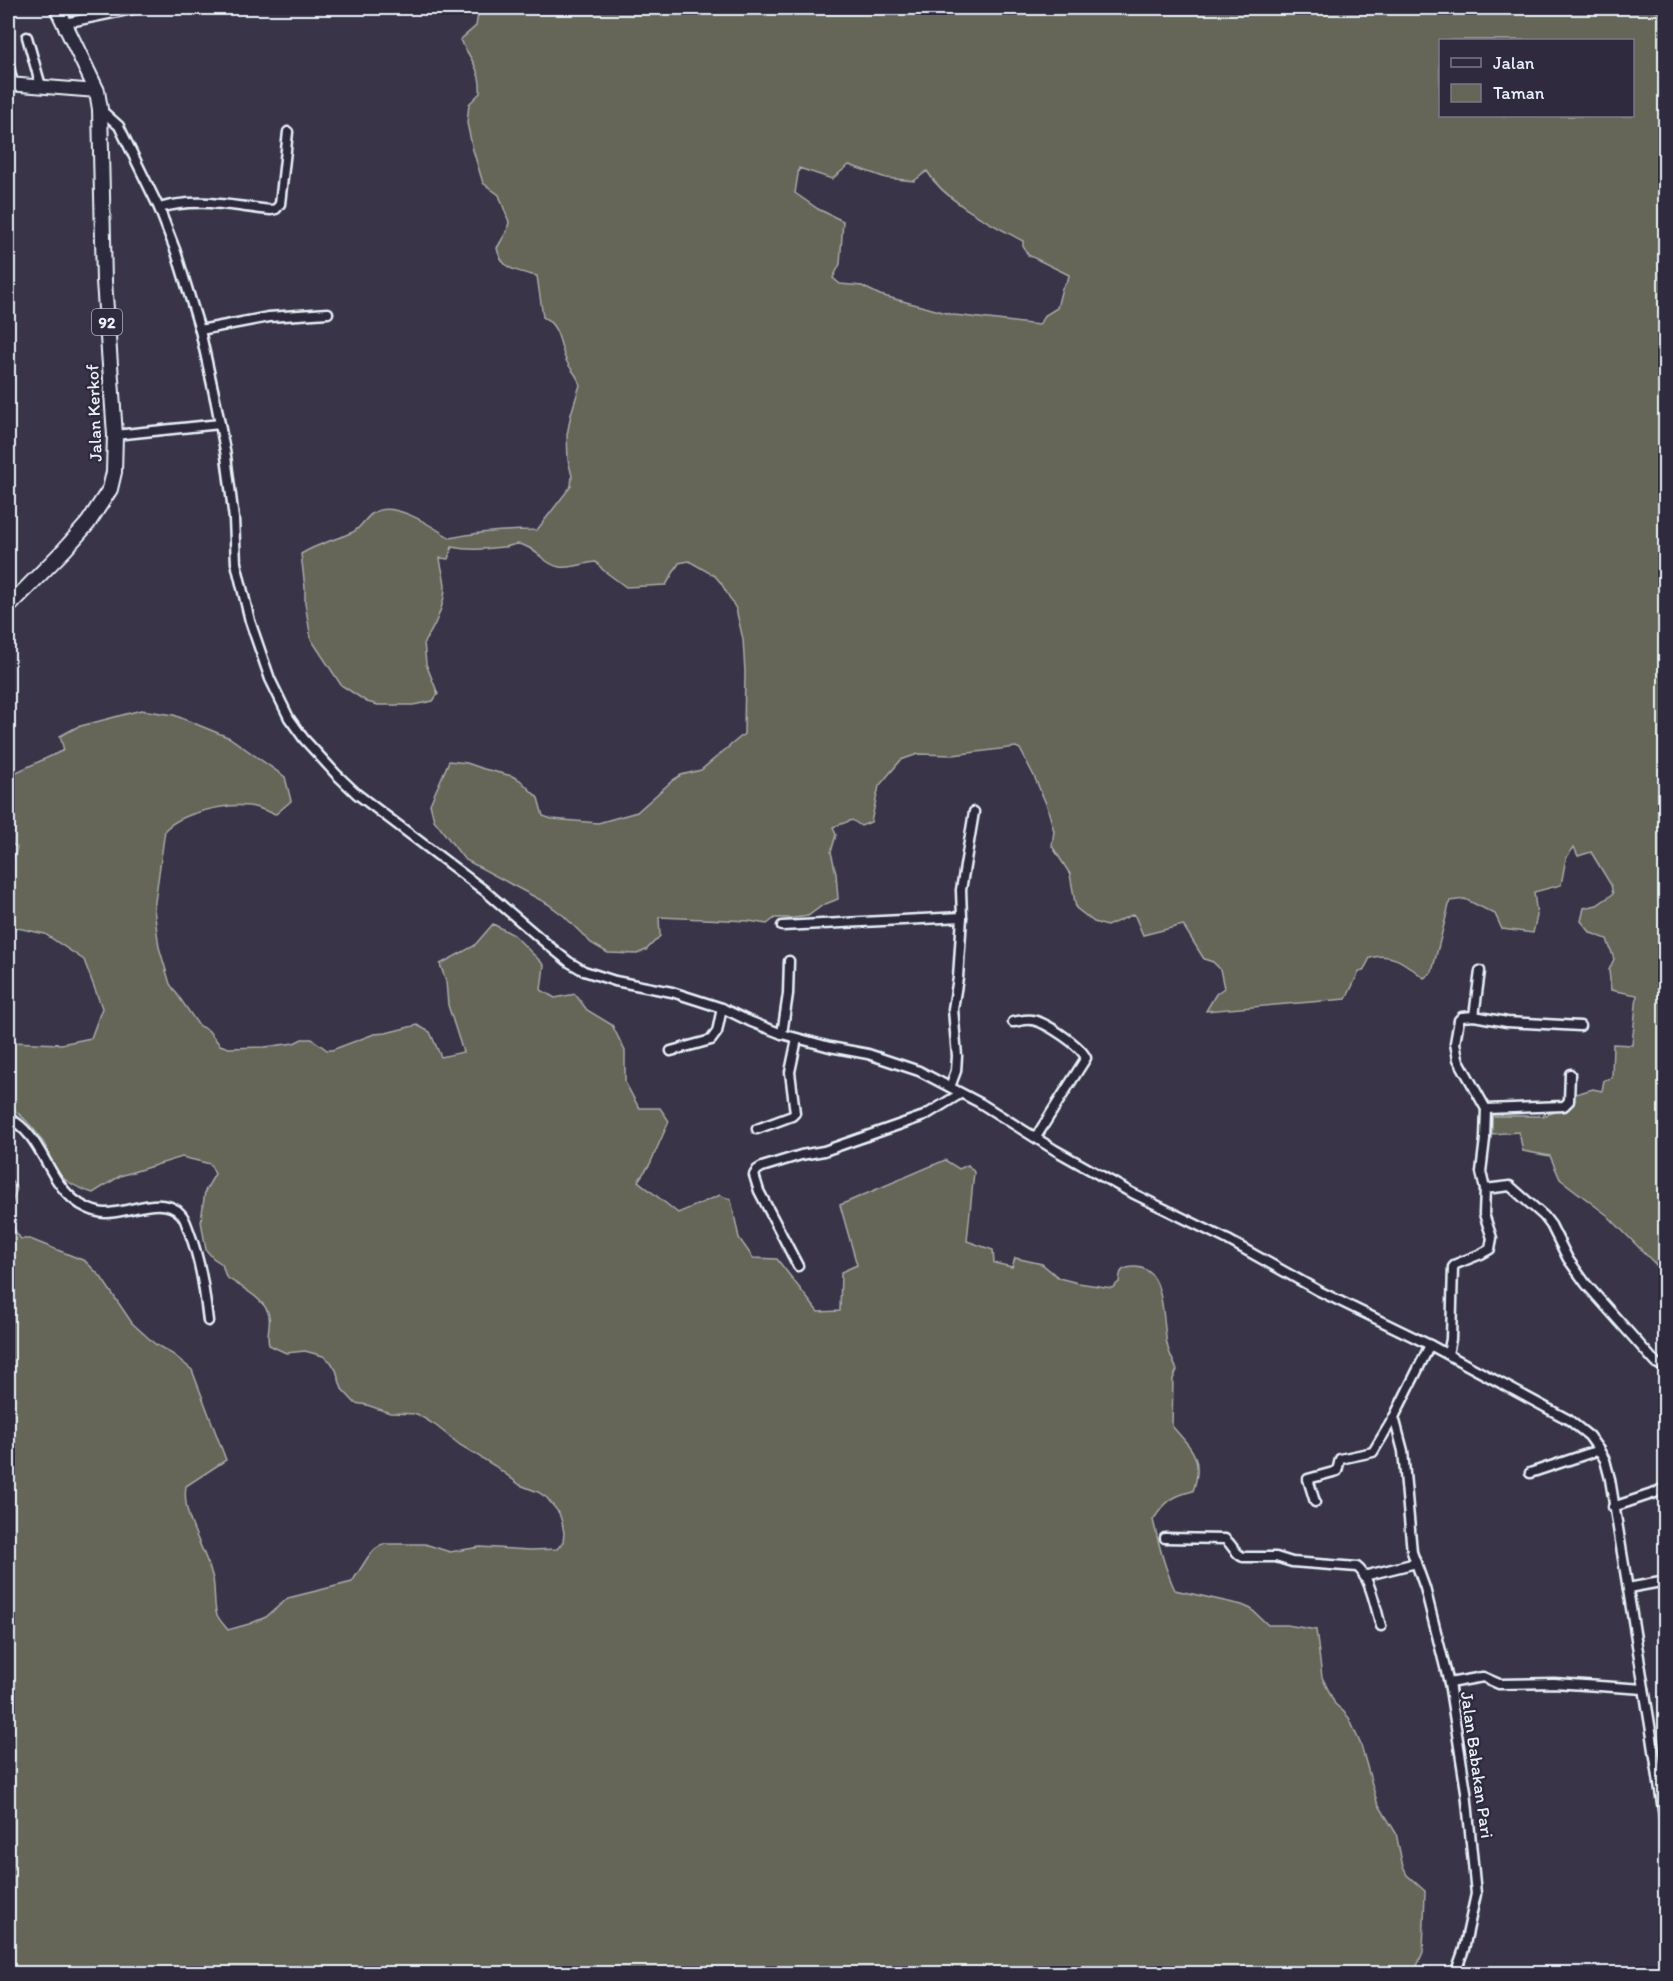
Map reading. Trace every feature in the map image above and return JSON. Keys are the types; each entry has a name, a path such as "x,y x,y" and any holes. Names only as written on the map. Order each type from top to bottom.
{"main road":[{"name":"Jalan Kerkof","path":"8,607 65,549 100,507 110,489 114,472 115,435 104,281 100,108 97,91 57,8"}],"street":[{"path":"65,23 138,8"},
{"path":"27,37 41,86"},
{"path":"8,62 10,84 97,91"},
{"path":"100,108 119,126 159,208 176,252 200,330 220,424 232,507 236,563 250,621 277,696 304,739 357,794 485,891 569,962 597,977 672,992 722,1008 748,1021 797,1039 868,1054 919,1071 980,1103 1055,1150 1146,1200 1228,1240 1319,1291 1448,1354 1569,1420 1589,1436 1605,1460 1610,1479 1665,1830"},
{"path":"159,208 180,202 208,202 271,210 276,208 280,204 288,132"},
{"path":"200,330 269,317 328,313"},
{"path":"115,435 220,424"},
{"path":"950,1087 956,1071 957,1056 952,1009 962,917 961,890 974,812"},
{"path":"782,926 962,917"},
{"path":"782,1034 788,994 789,961"},
{"path":"1474,1016 1480,970"},
{"path":"671,1051 711,1040 717,1032 722,1008"},
{"path":"1448,1354 1451,1338 1453,1267 1490,1250 1492,1238 1484,1214 1485,1189 1481,1167 1486,1109 1460,1065 1456,1052 1459,1020 1462,1017 1474,1016 1507,1022 1580,1026"},
{"path":"1013,1022 1025,1019 1039,1022 1068,1040 1083,1052 1086,1058 1036,1137"},
{"path":"757,1129 795,1113 790,1072 797,1039"},
{"path":"1486,1109 1560,1108 1569,1101 1570,1074"},
{"path":"798,1266 759,1191 754,1175 757,1170 924,1116 960,1094"},
{"path":"8,1118 17,1122 32,1135 58,1184 74,1200 90,1209 105,1213 160,1205 173,1208 182,1215 202,1269 208,1321"},
{"path":"1485,1189 1510,1186 1544,1216 1568,1259 1586,1284 1656,1363 1665,1368"},
{"path":"1315,1502 1308,1479 1337,1471 1339,1461 1346,1456 1360,1456 1373,1452 1394,1417 1430,1345"},
{"name":"Jalan Babakan Pari","path":"1394,1417 1403,1451 1412,1552 1425,1588 1449,1683 1462,1761 1476,1894 1466,1940 1455,1974"},
{"path":"1530,1473 1599,1450"},
{"path":"1613,1507 1655,1493 1665,1486"},
{"path":"1165,1538 1225,1539 1230,1542 1239,1556 1243,1557 1281,1558 1304,1563 1351,1565 1361,1570 1364,1576 1381,1626"},
{"path":"1364,1576 1416,1563"},
{"path":"1628,1588 1665,1581"},
{"path":"1449,1683 1484,1677 1499,1684 1554,1683 1644,1689"}],"green space":[{"path":"479,8 1650,8 1666,17 1665,1274 1607,1215 1560,1179 1550,1156 1523,1151 1519,1132 1492,1134 1492,1116 1543,1116 1568,1108 1576,1094 1593,1089 1602,1091 1604,1080 1612,1078 1613,1044 1632,1045 1637,995 1611,990 1609,970 1614,959 1607,939 1591,933 1581,921 1584,908 1597,905 1613,894 1611,885 1591,852 1578,856 1574,847 1566,858 1561,885 1534,892 1537,916 1533,933 1502,929 1495,914 1465,899 1450,901 1432,972 1424,978 1399,960 1378,956 1370,958 1363,971 1359,972 1346,999 1206,1011 1216,994 1224,988 1220,969 1213,962 1204,959 1183,925 1143,935 1134,914 1107,926 1094,922 1076,908 1070,874 1052,846 1054,831 1047,806 1020,749 1016,747 953,755 918,754 901,760 879,786 871,822 861,826 852,820 833,827 836,835 831,852 836,873 838,899 823,905 808,916 775,918 767,924 749,921 659,917 660,936 646,950 637,954 608,953 591,943 564,916 548,904 464,859 434,820 430,804 449,761 467,763 520,780 538,798 543,816 552,819 598,823 637,812 673,780 681,775 701,770 744,734 745,672 743,639 736,609 715,576 689,561 679,563 666,585 626,587 596,562 559,567 524,545 518,544 478,549 452,547 448,559 440,558 445,594 432,630 424,642 426,664 438,694 433,701 413,705 378,705 367,702 341,685 311,639 301,554 353,532 370,515 381,510 391,509 413,516 450,538 515,530 537,530 571,486 567,435 580,385 565,358 554,326 543,317 537,276 511,269 499,256 497,248 507,231 509,222 499,195 483,183 473,150 467,123 469,104 480,93 480,85 474,65 460,40 476,26","holes":["849,165 886,178 914,181 927,171 945,193 957,202 1023,241 1028,255 1069,275 1062,288 1057,308 1044,316 1039,325 954,315 880,295 862,286 840,284 833,278 840,264 843,221 818,209 795,193 799,168 832,179"]},
{"path":"141,710 174,715 230,738 285,777 291,801 276,814 239,805 204,810 172,824 165,830 154,909 159,947 170,984 199,1026 208,1030 220,1045 229,1048 265,1047 312,1039 327,1050 332,1050 374,1034 417,1025 430,1032 441,1057 463,1052 448,1005 446,981 440,964 474,946 493,924 514,935 544,965 541,990 555,998 575,994 587,1010 612,1025 625,1051 625,1082 639,1108 660,1108 669,1121 650,1164 638,1181 678,1213 720,1195 731,1200 739,1238 753,1258 777,1259 818,1312 840,1311 841,1272 857,1265 840,1205 945,1160 959,1169 968,1165 974,1172 967,1241 993,1250 994,1263 1012,1267 1015,1258 1042,1264 1059,1278 1112,1288 1119,1282 1120,1273 1124,1269 1141,1268 1150,1273 1157,1283 1161,1296 1168,1348 1177,1370 1173,1379 1172,1426 1191,1449 1197,1463 1193,1491 1170,1501 1153,1520 1168,1573 1175,1590 1242,1605 1251,1609 1268,1625 1287,1625 1316,1630 1322,1677 1335,1704 1349,1718 1361,1745 1377,1802 1396,1833 1403,1867 1407,1875 1425,1891 1423,1952 1414,1973 8,1973 8,1175 17,1189 11,1214 13,1227 21,1239 30,1239 85,1261 101,1277 132,1323 155,1344 174,1355 192,1370 226,1460 186,1486 185,1498 190,1521 213,1579 216,1612 228,1630 266,1617 288,1598 352,1582 368,1557 383,1544 425,1544 450,1552 480,1547 557,1549 563,1542 564,1533 559,1513 547,1498 520,1485 495,1466 460,1445 435,1425 417,1414 390,1413 355,1403 342,1389 331,1362 323,1356 305,1351 286,1353 269,1345 267,1310 251,1294 226,1277 222,1264 206,1250 201,1221 205,1191 215,1174 210,1164 182,1157 120,1176 93,1193 75,1186 59,1175 51,1164 48,1151 36,1132 26,1120 8,1106 8,1055 11,1042 61,1044 91,1038 102,1008 84,960 45,934 8,926 8,878 17,847 8,842 8,776 64,750 60,736 77,727"}]}
